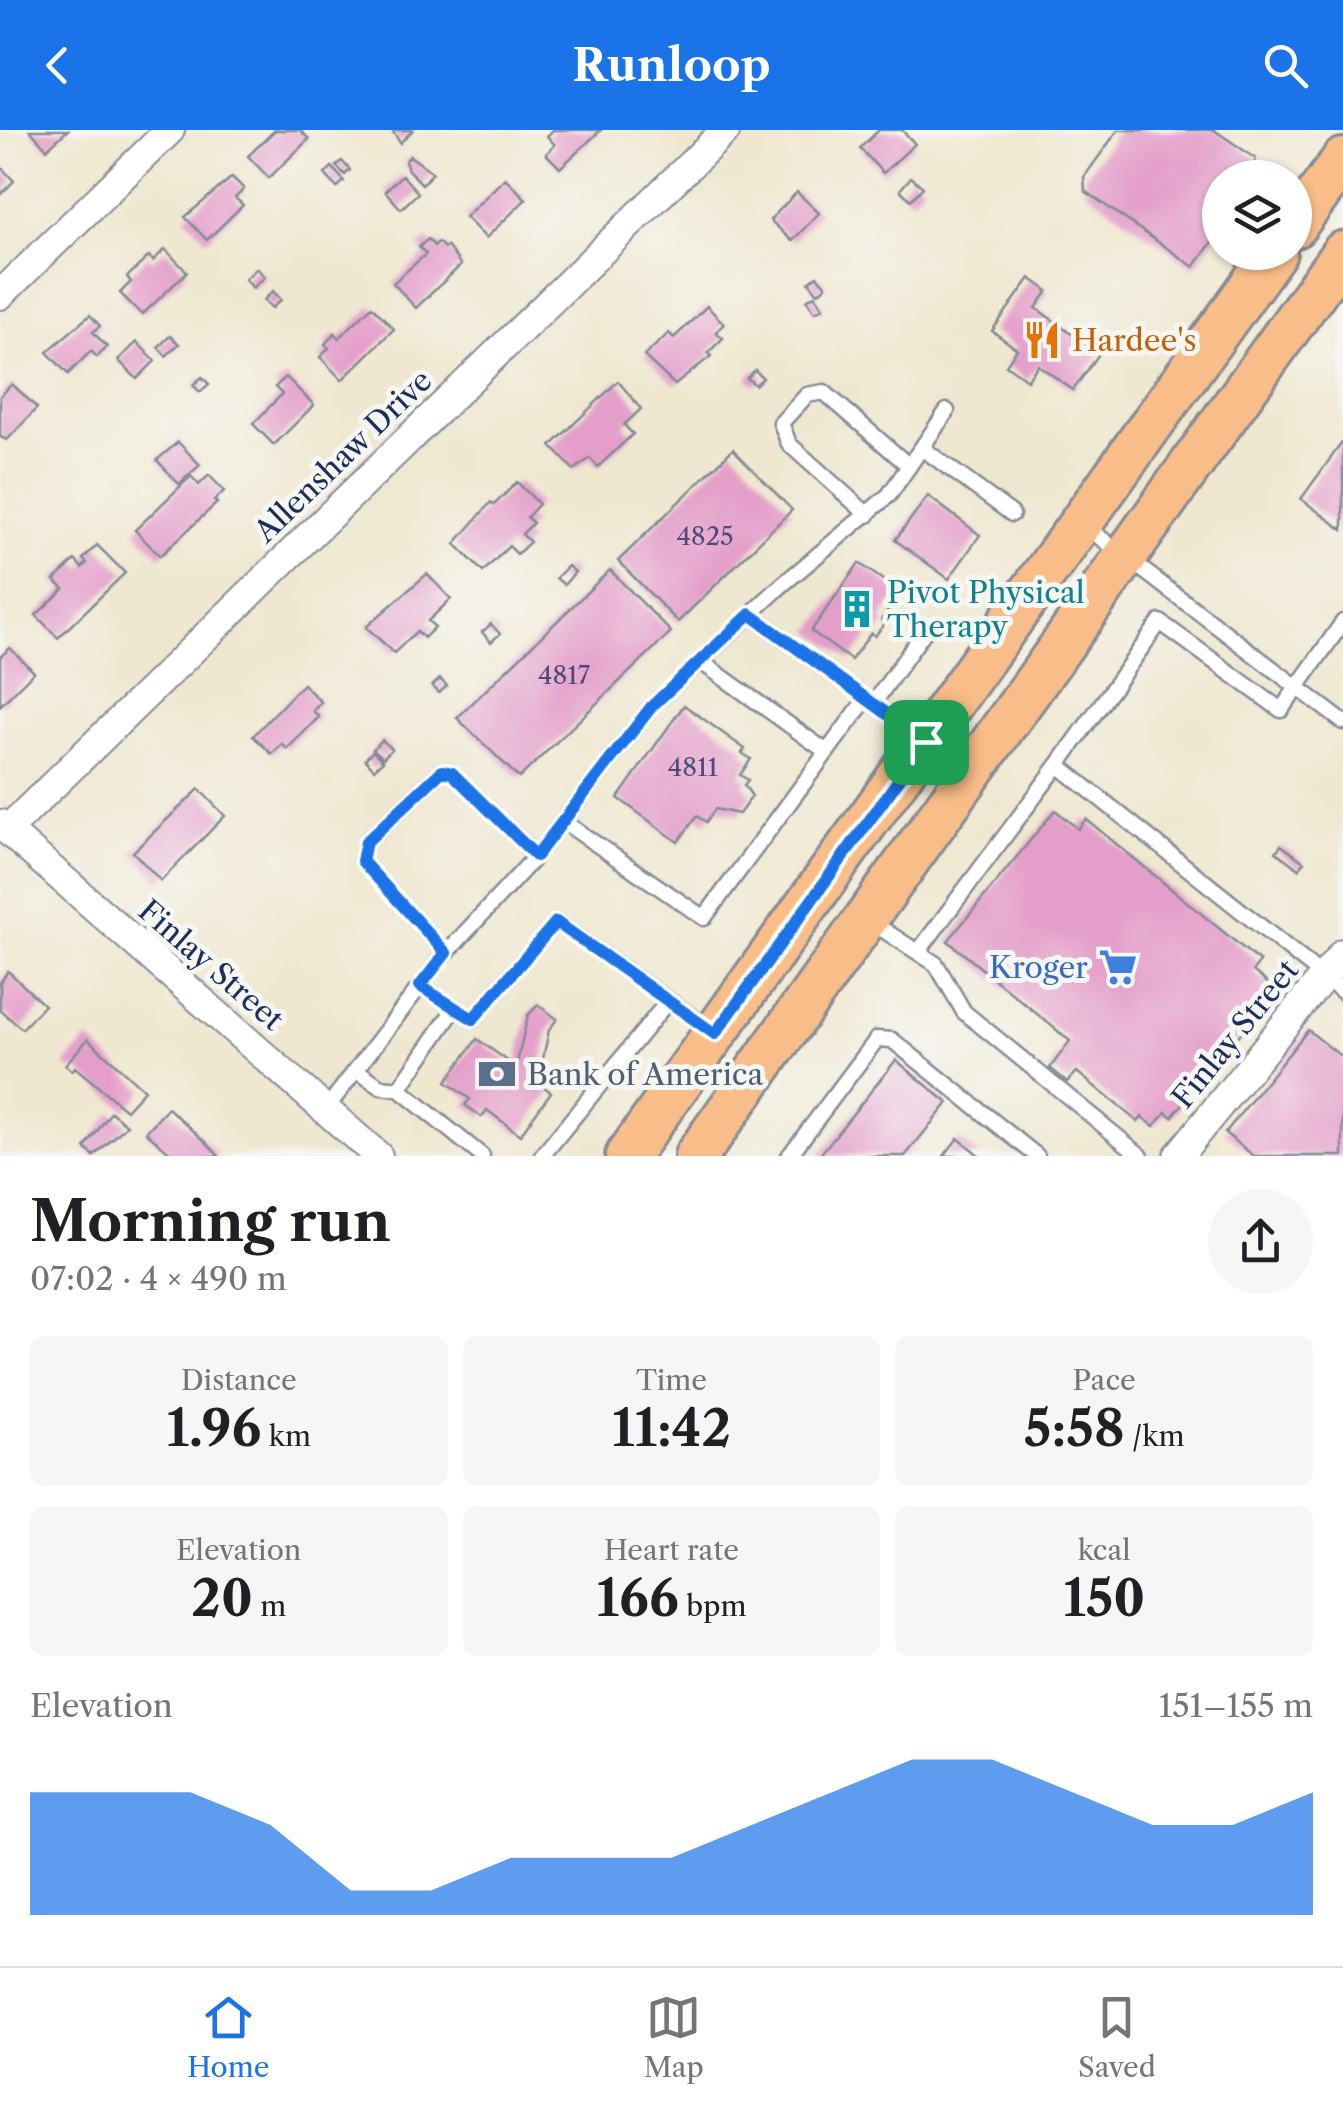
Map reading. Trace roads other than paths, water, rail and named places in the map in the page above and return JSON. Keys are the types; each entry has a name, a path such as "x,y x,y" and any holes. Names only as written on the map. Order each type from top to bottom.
{"main road":[{"path":"1312,203 1343,160"},
{"path":"696,1156 1342,256"},
{"path":"627,1156 1262,270"}],"street":[{"path":"0,295 170,130"},
{"name":"Allenshaw Drive","path":"3,827 726,130"},
{"name":"Finlay Street","path":"3,827 326,1109 369,1153"},
{"name":"Finlay Street","path":"1178,1156 1333,984 1343,953"}],"lane":[{"path":"868,515 789,444 782,422 808,395 824,392 909,466"},
{"path":"326,1109 446,953 536,856 652,706 750,614 868,515 909,466 947,411"},
{"path":"922,448 1012,514"},
{"path":"1082,524 1343,722"},
{"path":"750,614 926,742"},
{"path":"918,952 1160,622 1281,710 1343,622"},
{"path":"564,822 704,918 827,752 926,630"},
{"path":"700,661 827,752"},
{"path":"1058,765 1333,984"},
{"path":"446,953 362,861 366,842 442,771 452,773 536,856"},
{"path":"867,919 936,964 964,1012 1141,1156"},
{"path":"420,986 473,1019 556,922 715,1034"},
{"path":"542,1156 668,1001"},
{"path":"399,1089 456,1008"},
{"path":"789,1156 876,1039 892,1040 1037,1156"},
{"path":"356,1070 382,1087 399,1089 482,1156"}],"place":[{"name":"Hardee's","path":"1042,340"},
{"name":"Pivot Physical Therapy","path":"857,609"},
{"name":"Kroger","path":"1118,967"},
{"name":"Bank of America","path":"497,1074"}]}
